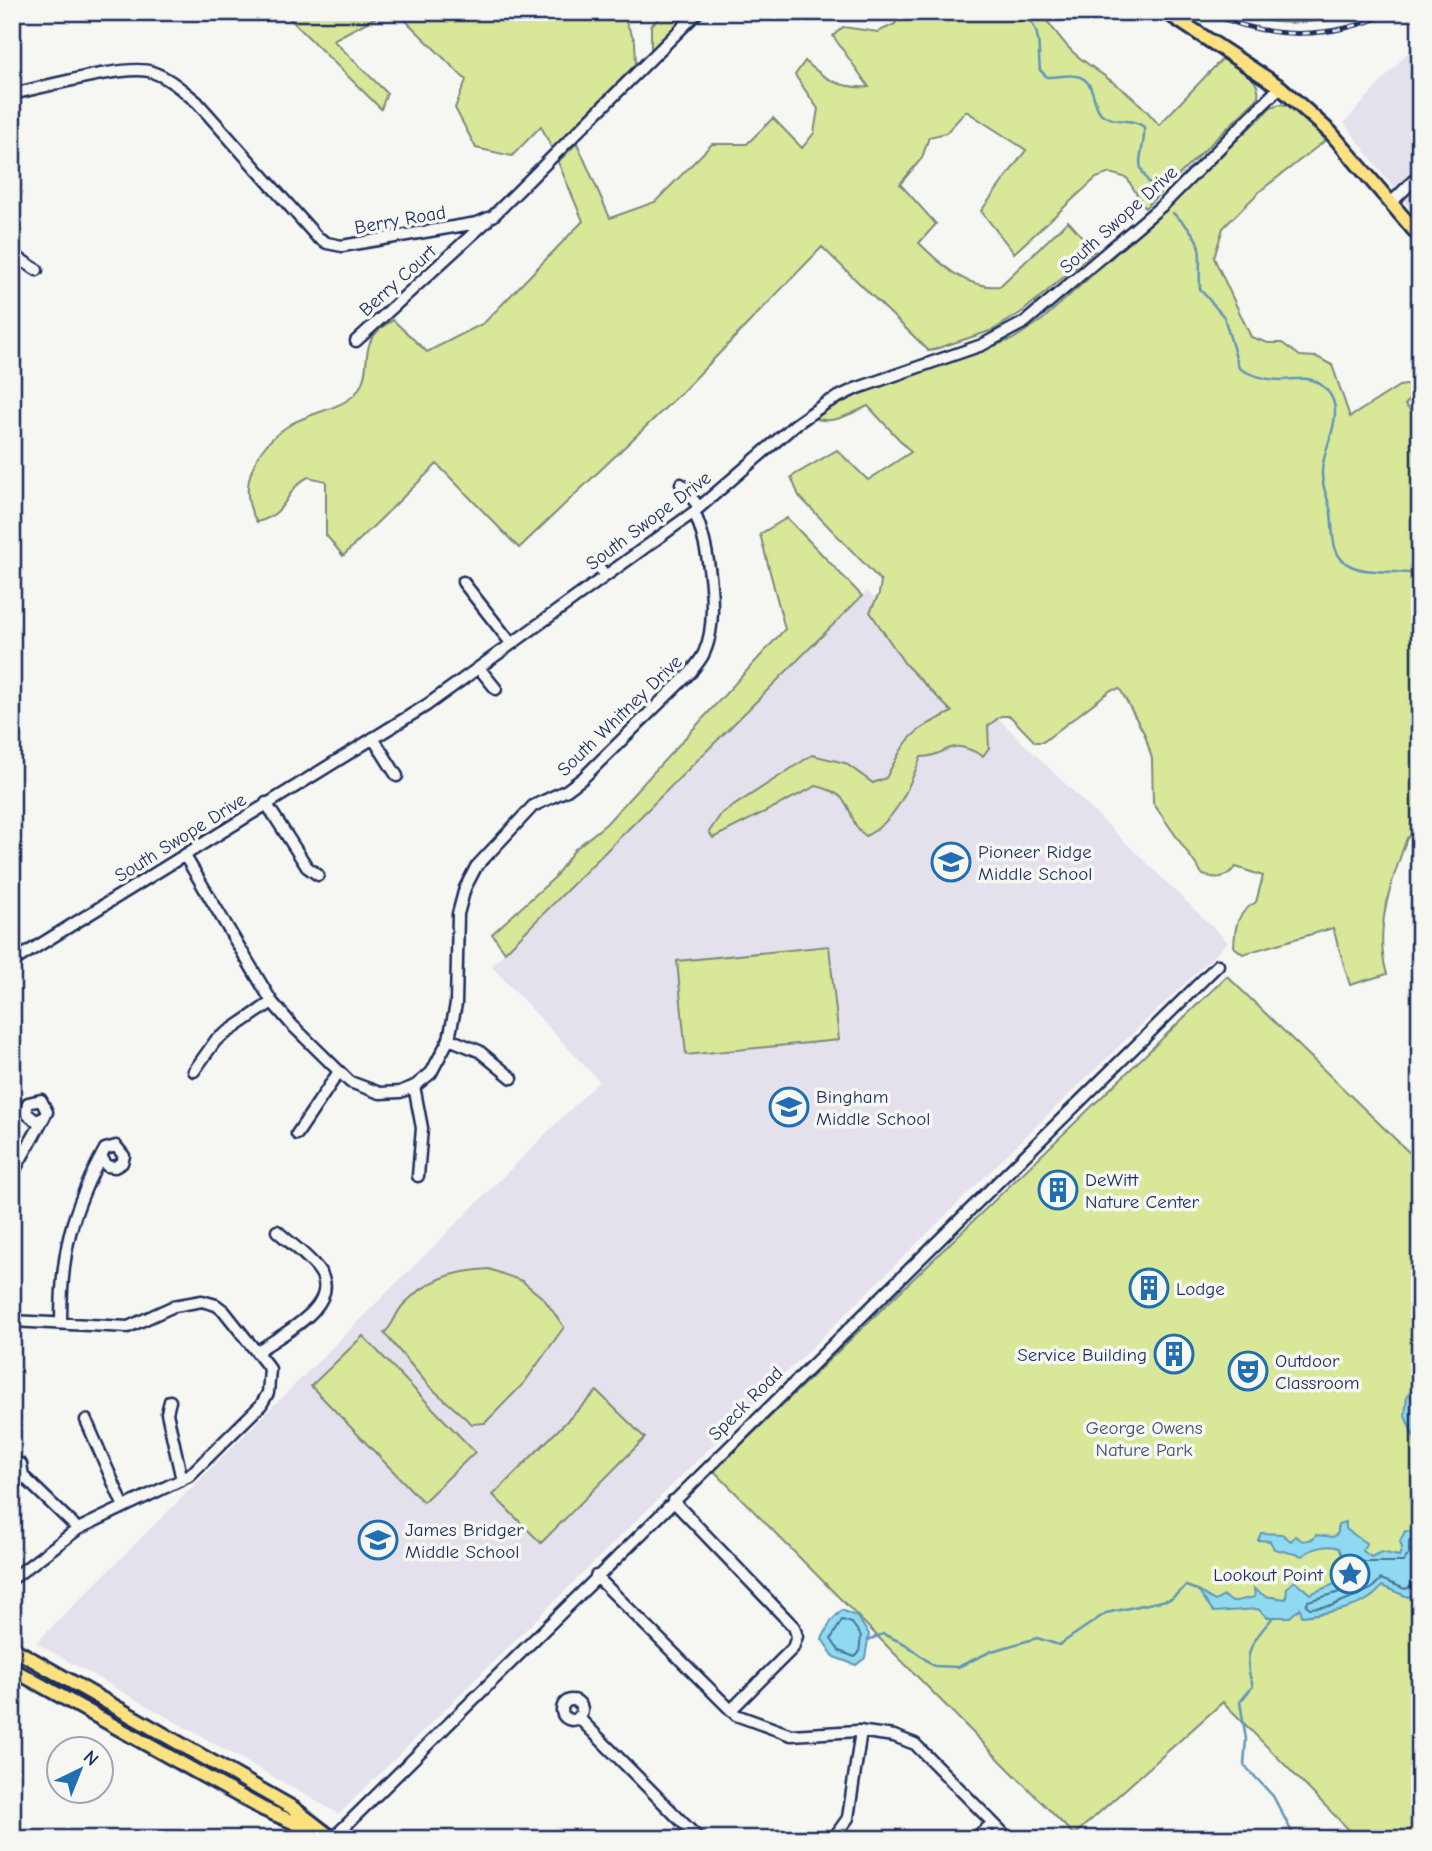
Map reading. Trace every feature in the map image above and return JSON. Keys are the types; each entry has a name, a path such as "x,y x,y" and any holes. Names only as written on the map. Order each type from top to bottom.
{"main road":[{"path":"1166,12 1280,87 1331,133 1420,237"},
{"path":"12,1648 293,1808 332,1839"},
{"path":"12,1669 263,1809 332,1839"}],"street":[{"name":"Berry Road","path":"12,94 119,72 149,71 174,83 197,103 317,237 327,243 342,246 477,223 493,216 698,12"},
{"name":"South Swope Drive","path":"12,962 373,738 479,668 696,509 796,424 826,403 855,389 982,345 1026,322 1165,203 1280,87"},
{"path":"1392,202 1420,174"},
{"name":"Berry Court","path":"356,341 493,216"},
{"path":"12,254 37,270"},
{"name":"South Whitney Drive","path":"414,1086 431,1073 449,1039 456,1004 458,914 465,887 475,867 533,806 583,779 691,672 704,654 710,633 704,534 696,509 681,484"},
{"path":"595,562 605,575"},
{"path":"463,582 511,643"},
{"path":"479,668 496,689"},
{"path":"373,738 397,776"},
{"path":"266,803 307,867 318,875"},
{"path":"185,856 272,1002 338,1073 361,1088 380,1093 400,1092 414,1086 422,1128 418,1177"},
{"name":"Speck Road","path":"332,1839 1218,965"},
{"path":"194,1071 216,1040 272,1002"},
{"path":"449,1039 479,1051 512,1078"},
{"path":"297,1133 338,1073"},
{"path":"12,1175 44,1118"},
{"path":"61,1323 67,1240 82,1193 102,1158"},
{"path":"258,1352 317,1307 326,1290 324,1279 317,1267 277,1231"},
{"path":"12,1321 128,1328 174,1306 202,1301 224,1311 270,1369 271,1378 268,1393 261,1405 183,1480 78,1529 12,1579"},
{"path":"170,1401 166,1413 183,1480"},
{"path":"86,1420 124,1507"},
{"path":"21,1464 23,1476 78,1529"},
{"path":"673,1501 794,1626 797,1636 793,1648 731,1710"},
{"path":"12,1563 22,1570"},
{"path":"596,1576 731,1710 747,1720 791,1735 861,1731 894,1736 915,1744 1009,1839"},
{"path":"578,1717 699,1839"},
{"path":"833,1839 848,1818 861,1731"},
{"path":"974,1839 993,1823"}],"shaded area":[{"path":"1420,39 1420,222 1344,123"},
{"path":"867,591 1228,942 1030,1132 339,1814 36,1643 599,1081 491,966"}],"green space":[{"path":"283,12 386,12 333,40 387,93 381,109"},
{"path":"397,12 621,12 635,41 636,64 552,149 541,126 512,156 476,148 455,108 466,80"},
{"path":"664,12 689,12 651,50 651,26"},
{"path":"898,12 1039,12 1070,50 1129,94 1159,125 1223,58 1253,80 1257,85 1257,99 1145,208 1127,178 1110,173 1096,178 1014,253 981,211 1026,150 966,111 946,133 929,137 922,158 900,184 936,224 919,243 955,274 965,280 987,286 1000,286 1068,221 1095,251 1022,312 993,330 929,351 822,247 682,392 519,548 437,464 343,556 326,535 326,481 308,477 294,488 281,508 257,522 248,495 252,469 258,456 288,426 343,403 356,393 365,373 369,346 380,328 393,320 427,352 484,323 583,221 558,162 577,143 610,218 655,202 712,144 747,144 773,118 802,148 814,133 818,109 795,75 805,61 834,82 869,87 833,36 843,27 878,32 895,24"},
{"path":"1233,12 1355,12 1324,20 1294,23 1264,21"},
{"path":"1287,105 1326,140 1260,191 1223,228 1214,258 1251,337 1268,343 1282,343 1300,356 1317,357 1332,365 1350,417 1399,386 1413,384 1419,388 1405,405 1420,420 1420,831 1407,838 1386,905 1382,940 1387,974 1350,985 1333,928 1243,954 1234,947 1238,920 1256,902 1263,876 1236,867 1221,877 1203,875 1153,803 1152,759 1145,735 1120,689 1111,690 1043,742 1035,742 1010,716 1001,716 988,726 989,748 983,756 962,747 955,747 921,757 901,802 886,821 866,836 859,830 845,802 839,796 816,786 713,838 709,832 721,814 812,755 845,763 873,783 886,778 911,737 952,712 905,664 870,612 879,594 881,581 799,496 791,477 837,450 868,480 911,452 868,406 833,420 812,417 861,393 1013,339 1042,320 1157,217 1271,107"},
{"path":"787,518 862,596 505,952 492,934 554,878 575,849 606,824 785,629 760,534"},
{"path":"829,946 839,1040 686,1055 677,961"},
{"name":"George Owens Nature Park","path":"1227,976 1420,1163 1420,1839 1358,1839 1223,1702 1074,1835 714,1471"},
{"path":"489,1269 522,1281 544,1299 564,1327 524,1383 485,1423 472,1424 429,1386 384,1333 403,1305 422,1289 453,1274"},
{"path":"363,1336 475,1452 423,1502 311,1386"},
{"path":"597,1391 645,1438 541,1543 493,1495"}],"water":[{"path":"1415,1387 1420,1389 1420,1451 1405,1416 1407,1396"},
{"path":"1346,1522 1346,1529 1366,1543 1363,1551 1371,1557 1381,1552 1399,1556 1402,1548 1400,1541 1405,1531 1413,1532 1420,1525 1420,1589 1408,1597 1382,1586 1375,1594 1357,1605 1302,1616 1300,1608 1290,1617 1267,1617 1258,1609 1214,1612 1197,1590 1215,1601 1224,1596 1232,1602 1255,1597 1254,1589 1265,1596 1286,1599 1287,1587 1295,1581 1310,1594 1354,1576 1356,1570 1347,1567 1339,1548 1320,1548 1303,1556 1274,1549 1270,1541 1258,1540 1261,1533 1282,1534 1291,1541 1295,1536 1303,1541 1313,1539 1316,1535 1333,1537 1338,1533 1338,1524"},
{"path":"842,1610 857,1617 869,1634 865,1658 856,1665 834,1657 822,1639 831,1621"}],"waterway":[{"path":"1021,12 1036,32 1040,70 1047,77 1072,75 1086,80 1102,114 1112,119 1135,122 1144,127 1140,164 1153,188"},
{"path":"1173,213 1192,232 1199,247 1200,289 1224,317 1239,368 1270,379 1313,380 1328,391 1334,402 1334,425 1322,476 1338,555 1343,561 1359,569 1420,575"},
{"path":"868,1640 883,1634 905,1644 934,1666 958,1667 992,1651 1037,1638 1059,1645 1106,1613 1171,1599 1186,1586 1197,1590"},
{"path":"1273,1617 1254,1641 1248,1665 1253,1686 1240,1702 1246,1739 1244,1765 1273,1796 1294,1836"}],"railway":[{"path":"1209,12 1254,28 1300,33 1346,28 1391,12"}],"place":[{"name":"Pioneer Ridge Middle School","path":"951,862"},
{"name":"Bingham Middle School","path":"789,1107"},
{"name":"DeWitt Nature Center","path":"1058,1190"},
{"name":"Lodge","path":"1149,1288"},
{"name":"Service Building","path":"1174,1354"},
{"name":"Outdoor Classroom","path":"1248,1371"},
{"name":"James Bridger Middle School","path":"378,1540"},
{"name":"Lookout Point","path":"1350,1574"}]}
